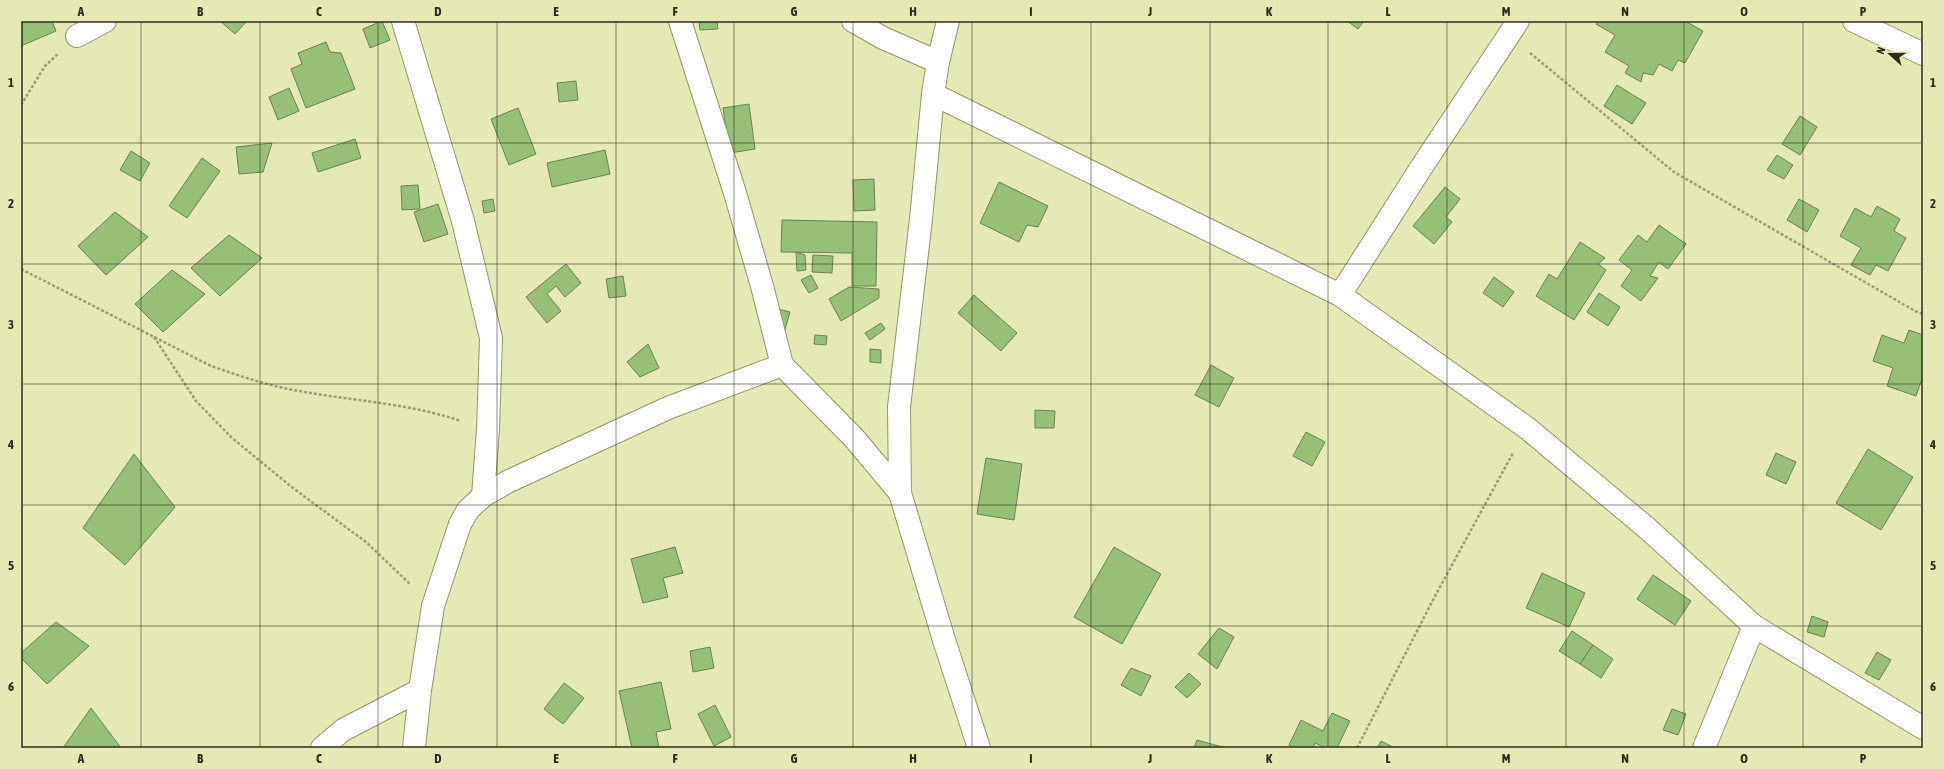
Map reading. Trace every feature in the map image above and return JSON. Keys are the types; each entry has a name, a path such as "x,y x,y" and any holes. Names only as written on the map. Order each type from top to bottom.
{"street":[{"path":"77,36 106,21"},
{"path":"403,21 463,221 490,338 488,430 483,496"},
{"path":"680,21 741,215 762,286 782,365 854,438 900,493"},
{"path":"853,21 883,38 938,62"},
{"path":"948,21 938,62 933,94 921,219 899,407 900,493 944,640 979,748"},
{"path":"1854,21 1923,54"},
{"path":"1340,295 1418,171 1514,28"},
{"path":"933,94 1340,295 1527,428 1648,529 1754,626 1923,728"},
{"path":"414,748 420,690 433,606 460,524 468,510 483,496 507,482 668,408 782,365"},
{"path":"1704,748 1754,626"},
{"path":"322,748 343,730 420,690"}],"path":[{"path":"1514,28 1674,172 1915,311 1923,314"},
{"path":"21,105 45,66 77,36"},
{"path":"21,269 212,366 243,377 298,391 397,405 439,413 488,430"},
{"path":"153,337 196,401 232,438 293,488 366,542 433,606"},
{"path":"1357,748 1434,598 1527,428"}],"building":[{"path":"21,21 52,21 56,31 21,46"},
{"path":"220,21 247,21 235,34"},
{"path":"382,21 390,40 370,48 363,29"},
{"path":"699,21 717,21 718,29 700,30"},
{"path":"1347,21 1364,21 1358,29"},
{"path":"1598,21 1685,21 1703,31 1685,63 1678,60 1672,71 1659,64 1653,75 1643,73 1641,82 1625,73 1629,66 1605,52 1615,35 1596,24"},
{"path":"326,42 330,52 341,53 355,89 306,108 291,69 302,64 298,53"},
{"path":"576,81 578,100 559,102 557,83"},
{"path":"1617,85 1646,103 1632,124 1604,106"},
{"path":"289,88 299,111 278,120 269,97"},
{"path":"749,104 755,149 730,153 723,108"},
{"path":"518,108 536,154 509,165 491,119"},
{"path":"1800,116 1817,127 1800,155 1782,144"},
{"path":"355,139 361,158 318,172 312,153"},
{"path":"272,143 263,172 239,174 236,147"},
{"path":"605,150 610,174 552,187 547,163"},
{"path":"131,151 150,163 140,181 120,170"},
{"path":"1777,155 1793,165 1784,179 1767,170"},
{"path":"202,158 220,171 187,218 169,206"},
{"path":"874,179 875,210 854,211 853,180"},
{"path":"999,182 1048,206 1038,227 1027,225 1019,242 980,223"},
{"path":"418,185 420,209 402,210 401,186"},
{"path":"1445,187 1460,199 1446,217 1452,222 1434,244 1413,226"},
{"path":"493,199 495,211 484,213 482,201"},
{"path":"1799,199 1819,210 1807,232 1787,220"},
{"path":"438,204 448,234 424,242 414,212"},
{"path":"1877,206 1900,219 1894,231 1906,238 1888,271 1876,265 1870,275 1851,265 1861,248 1840,236 1855,208 1871,217"},
{"path":"115,212 148,237 106,275 78,246"},
{"path":"782,220 877,222 876,286 852,286 852,253 781,252"},
{"path":"1659,225 1686,244 1668,269 1659,262 1650,276 1658,278 1641,301 1621,286 1632,270 1619,260 1638,235 1647,242"},
{"path":"229,235 262,258 220,296 191,268"},
{"path":"1580,242 1605,258 1598,264 1606,270 1574,320 1536,296 1549,274 1557,279"},
{"path":"796,252 805,255 806,270 797,271"},
{"path":"813,255 833,256 832,273 812,272"},
{"path":"566,264 581,283 565,297 556,286 547,294 561,311 547,323 526,297"},
{"path":"172,270 205,294 163,332 135,304"},
{"path":"811,275 818,288 809,293 801,280"},
{"path":"623,276 626,296 609,298 606,279"},
{"path":"1494,277 1514,292 1503,307 1483,293"},
{"path":"849,287 879,289 879,298 841,321 829,299"},
{"path":"1599,293 1620,307 1608,326 1587,312"},
{"path":"974,295 1017,333 1001,351 958,313"},
{"path":"778,309 790,312 784,333"},
{"path":"881,323 885,329 870,340 865,333"},
{"path":"1909,330 1923,335 1923,376 1916,396 1887,386 1893,368 1873,361 1882,335 1904,343"},
{"path":"815,335 827,336 826,345 814,344"},
{"path":"648,344 659,368 640,377 627,362"},
{"path":"870,349 881,350 881,363 870,362"},
{"path":"1211,365 1234,378 1219,407 1195,395"},
{"path":"1035,410 1055,411 1054,428 1035,428"},
{"path":"1306,432 1325,442 1312,466 1293,456"},
{"path":"1868,449 1913,477 1881,530 1836,503"},
{"path":"1776,453 1796,462 1786,484 1766,475"},
{"path":"134,454 175,507 125,565 83,528"},
{"path":"986,458 1022,464 1014,520 977,514"},
{"path":"675,547 683,573 663,578 668,597 643,603 631,559"},
{"path":"1114,547 1161,574 1122,644 1074,617"},
{"path":"1542,573 1585,593 1569,627 1526,608"},
{"path":"1653,575 1691,601 1675,625 1637,599"},
{"path":"1812,616 1828,622 1824,637 1807,632"},
{"path":"56,622 89,646 47,684 21,658 21,653"},
{"path":"1219,628 1234,637 1217,669 1198,654"},
{"path":"1572,631 1593,645 1580,664 1559,651"},
{"path":"1593,645 1613,659 1601,678 1580,664"},
{"path":"710,647 714,668 693,672 690,651"},
{"path":"1877,652 1891,660 1879,680 1865,673"},
{"path":"1131,668 1151,676 1141,696 1121,685"},
{"path":"1189,673 1201,684 1187,698 1175,687"},
{"path":"661,682 671,729 656,732 659,748 632,748 619,691"},
{"path":"564,683 584,698 563,724 544,709"},
{"path":"715,705 731,737 714,746 698,714"},
{"path":"91,708 121,748 63,748"},
{"path":"1672,709 1686,714 1678,735 1663,730"},
{"path":"1332,713 1350,721 1337,748 1325,748 1315,743 1313,748 1294,748 1289,745 1301,720 1323,731"},
{"path":"1197,740 1226,748 1194,748"},
{"path":"1381,741 1395,748 1377,748"}]}
